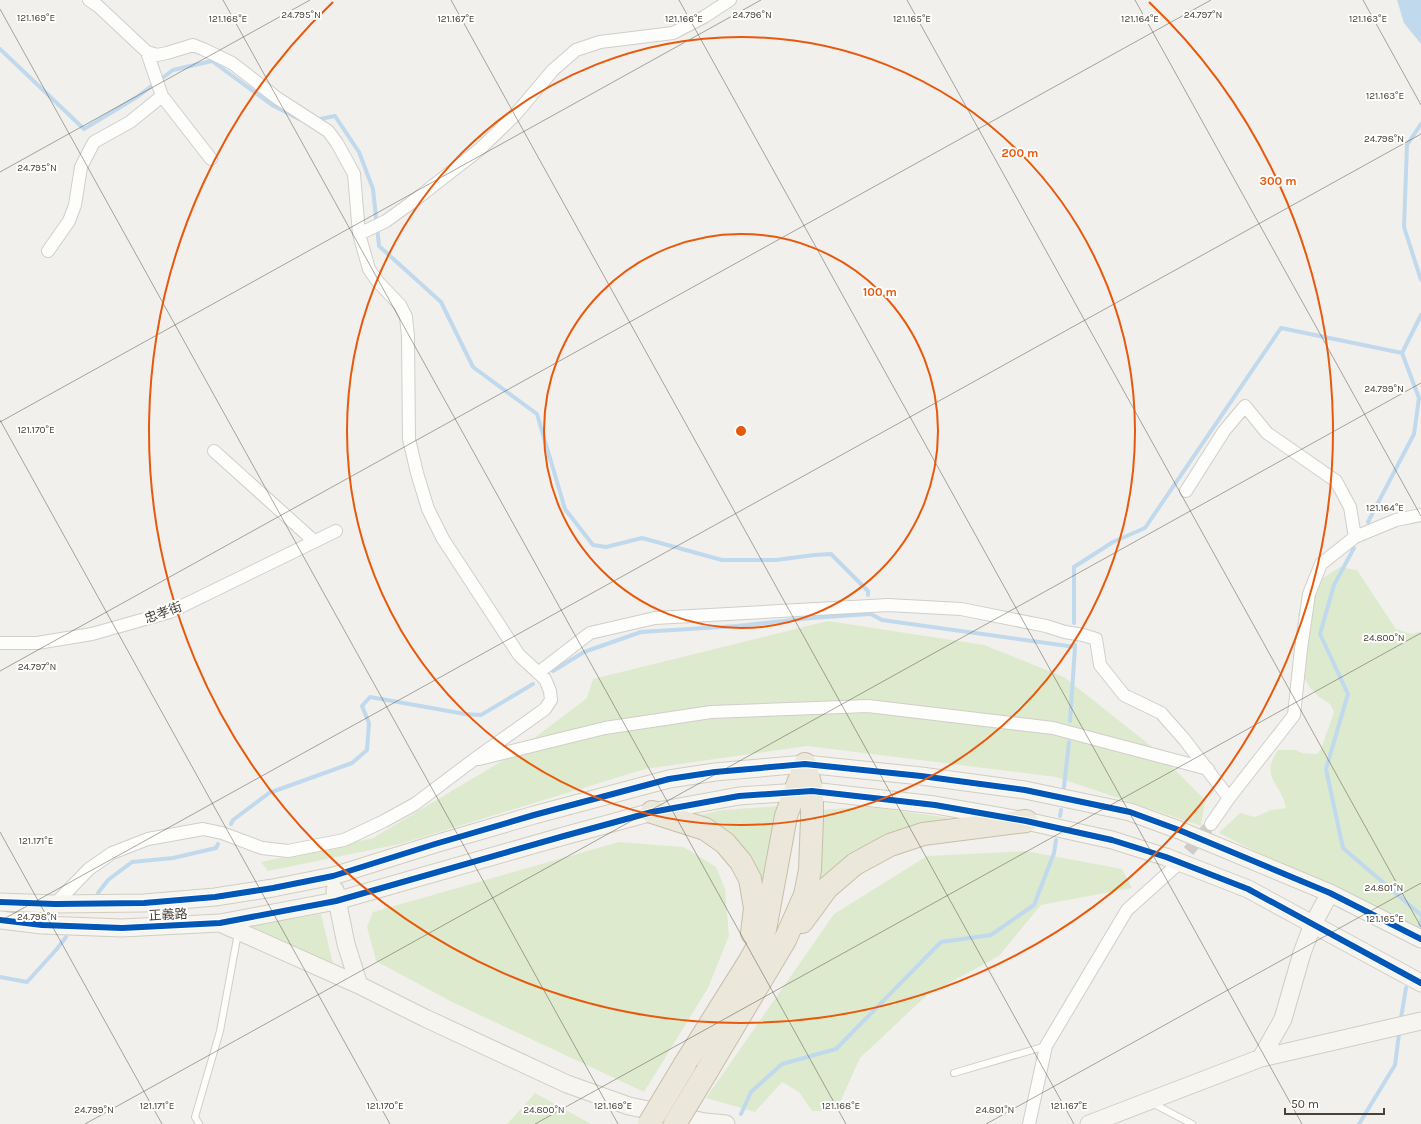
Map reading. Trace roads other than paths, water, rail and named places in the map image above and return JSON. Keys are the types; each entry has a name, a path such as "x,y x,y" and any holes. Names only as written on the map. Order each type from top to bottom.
{"highway":[{"path":"675,1124 785,940 805,895 810,870 812,819 803,791 805,764"},
{"path":"649,1124 749,962 764,935 786,816 803,791"},
{"path":"652,812 705,829 724,843 741,862 750,879 755,908 749,962"},
{"path":"785,940 800,924 827,888 855,864 890,845 923,834 1026,821"}],"main road":[{"name":"正義路","path":"0,902 55,904 144,903 215,897 333,876 534,815 668,780 715,772 805,764 921,776 1025,790 1130,812 1179,830 1330,892 1421,939"},
{"name":"正義路","path":"0,920 42,925 122,928 220,922 336,901 652,812 739,796 803,791 875,797 935,805 1026,821 1112,840 1166,857 1248,889 1421,983"},
{"path":"333,876 336,901 346,944 359,985"},
{"path":"1261,1058 1283,1019 1302,953 1313,924 1330,892"},
{"path":"220,922 359,985 425,1018 567,1084 629,1106 705,1122 726,1124"},
{"path":"1089,1124 1261,1058 1421,1021"}],"street":[{"path":"89,0 98,6 147,52 162,96 211,159"},
{"path":"363,232 386,221 479,150 514,116 554,70 576,50 600,42 673,33 704,17 730,0"},
{"path":"55,904 89,869 112,853 148,839 203,829 222,833 262,848 288,851 344,840 415,804 545,709 551,700 550,691 545,679 519,655 443,539 428,509 409,439 408,336 406,317 400,305 378,282 369,268 354,174 337,143 328,131 277,98 232,63 193,45 156,55 147,52"},
{"path":"48,251 69,221 75,205 81,167 94,142 130,122 162,96"},
{"path":"1186,491 1224,431 1245,406 1267,433 1336,481 1350,507 1355,537"},
{"path":"214,451 314,541"},
{"path":"1212,824 1294,714 1309,594 1321,564 1355,537 1396,520 1421,515"},
{"name":"忠孝街","path":"0,643 37,643 92,634 170,612 336,531"},
{"path":"538,673 590,633 655,618 888,605 962,609 1046,626 1096,639 1100,665 1124,695 1161,713 1184,739 1230,798"},
{"path":"472,761 605,728 711,712 868,706 1053,728 1208,769"},
{"path":"1030,1124 1046,1046 1127,910 1177,865"}],"lane":[{"path":"199,1124 196,1117 220,1031 238,931"},
{"path":"954,1073 1046,1046"},
{"path":"1149,1101 1192,1124"}],"water":[{"path":"1397,0 1421,0 1421,44 1404,23"}],"waterway":[{"path":"0,49 84,129 137,97 173,70 212,61 272,105 299,119"},
{"path":"315,120 335,116 359,152 373,189 379,246 441,302 473,367 537,414 565,509 593,545 606,547 642,538 722,560 776,560 831,554 868,591 868,595"},
{"path":"1421,124 1407,145 1404,227 1421,280"},
{"path":"1074,623 1074,567 1113,542 1145,528 1281,328 1402,353 1421,315"},
{"path":"1368,522 1414,434 1419,398 1402,353"},
{"path":"1354,548 1334,585 1320,634 1348,694 1326,769 1343,848 1421,915"},
{"path":"869,613 882,620 1075,647 1075,645"},
{"path":"553,671 584,652 641,632 737,626 812,618 870,614"},
{"path":"1070,721 1075,647"},
{"path":"231,824 233,820 269,793 352,763 367,750 369,723 362,706 370,697 465,714 481,715 533,684"},
{"path":"1064,787 1069,742"},
{"path":"1060,816 1061,810"},
{"path":"741,1114 751,1092 782,1064 836,1049 941,942 991,935 1034,905 1054,853 1056,840"},
{"path":"98,893 108,880 132,862 173,858 216,848 218,844"},
{"path":"1420,925 1421,920"},
{"path":"0,977 27,982 66,937"},
{"path":"1401,1018 1406,988"},
{"path":"1359,1124 1395,1065 1399,1034"}],"tunnel":[{"path":"1177,865 1211,824"}]}
